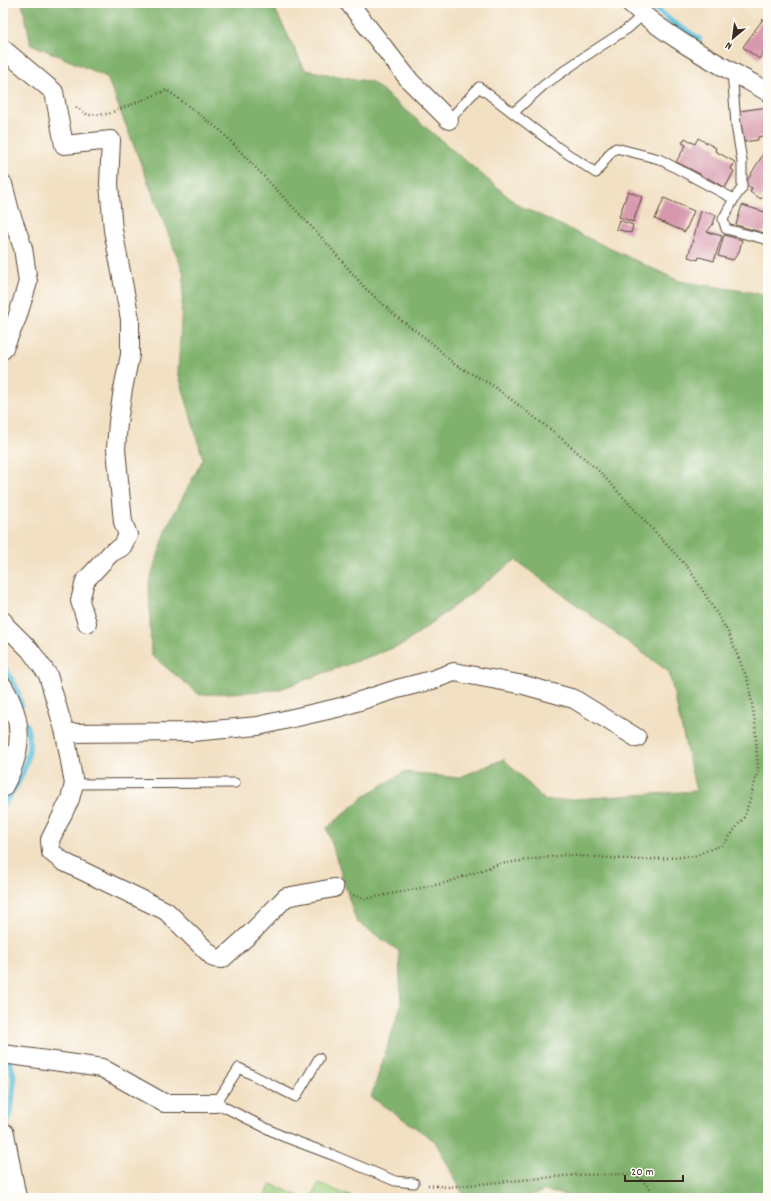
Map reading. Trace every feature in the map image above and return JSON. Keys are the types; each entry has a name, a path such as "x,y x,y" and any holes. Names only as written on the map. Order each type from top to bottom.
{"main road":[{"path":"5,1144 15,1198"}],"street":[{"path":"349,3 410,81 449,120"},
{"path":"636,9 677,39 768,92"},
{"path":"3,50 54,92 64,145 110,140 109,184 113,230 130,320 130,355 121,402 116,449 123,522 128,535 122,547 112,553 85,581 80,601 87,623"},
{"path":"3,184 10,211 23,248 28,282 17,318 3,350"},
{"path":"3,621 6,626 30,650 48,675 65,733 74,784 70,799 50,840 51,852 64,862 166,911 214,958 222,959 252,932 286,897 334,888"},
{"path":"65,733 192,732 258,726 341,707 454,672 524,685 574,699 637,738"},
{"path":"3,686 10,697 19,726 16,759 11,774 3,788"},
{"path":"8,1055 102,1068 164,1103 216,1103"}],"lane":[{"path":"513,113 544,85 627,29 636,9"},
{"path":"732,71 736,125 742,161 742,188 723,219 726,229 768,240"},
{"path":"449,120 479,87 559,148 596,173 610,153 616,148 660,159 734,199"},
{"path":"74,784 235,783"},
{"path":"319,1058 296,1097 239,1068 216,1103 282,1136 395,1181 414,1183"}],"path":[{"path":"54,92 88,115 108,114 167,90 221,131 323,239 364,287 396,318 432,343 454,364 492,385 556,433 599,471 690,570 728,632 748,681 755,722 758,771 745,816 724,844 694,856 642,860 564,855 499,864 445,883 366,900 334,888"},
{"path":"414,1183 446,1187 575,1175 636,1174 650,1189 650,1198"}],"green space":[{"path":"22,3 272,3 305,70 372,82 518,205 679,281 768,295 768,1198 660,1198 660,1196 647,1198 582,1198 544,1191 522,1198 465,1198 435,1141 371,1097 401,1005 399,951 356,921 327,828 366,795 404,772 458,778 504,759 546,801 696,791 669,672 515,560 404,644 277,690 200,695 151,655 149,582 169,523 203,459 178,372 184,274 107,77 31,44"},
{"path":"319,1183 354,1198 311,1198"},
{"path":"271,1184 304,1198 264,1198"}],"building":[{"path":"763,19 768,23 768,46 759,59 743,47"},
{"path":"768,107 767,135 758,137 758,140 744,142 739,111"},
{"path":"685,138 695,144 698,138 716,148 715,151 735,162 731,169 734,171 725,188 708,178 707,180 699,176 700,174 676,162 686,145 682,143"},
{"path":"765,151 768,153 768,188 761,199 750,192 752,188 745,184"},
{"path":"628,191 642,197 633,222 619,217"},
{"path":"664,198 694,211 685,232 655,219"},
{"path":"742,205 768,213 768,220 764,233 736,225"},
{"path":"701,211 716,215 713,224 707,232 722,236 714,261 699,257 698,260 688,257"},
{"path":"619,220 633,225 631,233 616,229"},
{"path":"724,235 742,240 739,252 733,260 718,256"}],"waterway":[{"path":"649,3 672,22 699,39"},
{"path":"3,666 16,687 21,705"},
{"path":"3,805 16,785 26,763 29,744 27,725"},
{"path":"3,1037 14,1077 11,1111 4,1130"}]}
